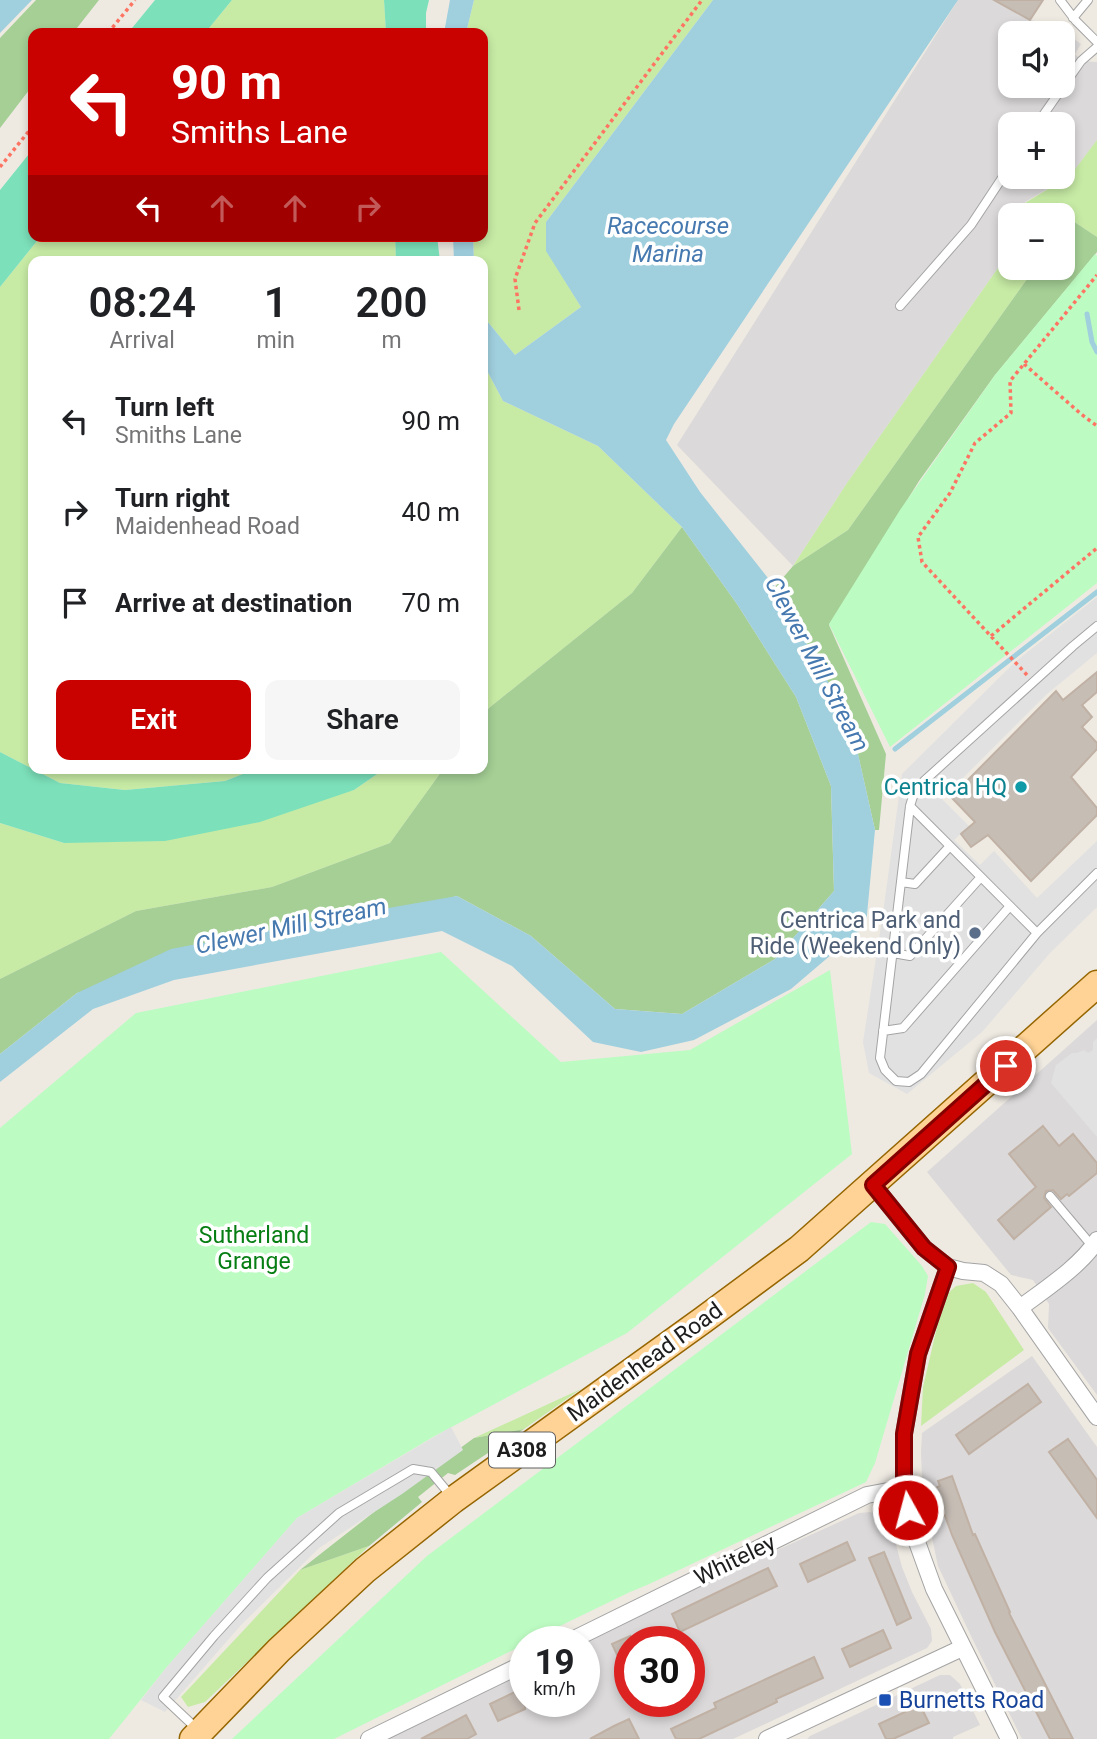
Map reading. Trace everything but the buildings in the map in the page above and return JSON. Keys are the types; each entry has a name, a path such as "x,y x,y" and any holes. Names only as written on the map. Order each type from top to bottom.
{"main road":[{"name":"Maidenhead Road","path":"196,1735 279,1650 365,1570 453,1500 799,1249 1097,984"}],"street":[{"path":"873,1185 924,1248 948,1267 984,1273 1001,1284 1097,1417"},
{"path":"1020,1308 1096,1247"},
{"path":"948,1267 918,1354 904,1434 904,1488 913,1531 934,1589 1009,1739"},
{"name":"Whiteley","path":"600,1626 867,1496 904,1488"},
{"path":"777,1737 962,1648"},
{"path":"369,1739 509,1671"}],"lane":[{"path":"1046,112 1082,61 1097,45 1060,0"},
{"path":"1073,18 1088,0"},
{"path":"900,306 971,225 998,184"},
{"path":"1097,626 924,781 914,793 910,806 880,1058 885,1070 897,1081 909,1082 921,1074 1037,933 1097,873"},
{"path":"910,806 1037,933"},
{"path":"901,882 915,884 950,846"},
{"path":"893,953 910,956 981,877"},
{"path":"883,1031 903,1028 1010,906"},
{"path":"1050,1196 1096,1247"},
{"path":"196,1735 163,1698 267,1578 339,1513 413,1469 431,1472 453,1500"}],"path":[{"path":"112,28 135,0"},
{"path":"519,310 516,279 535,223 702,0"},
{"path":"0,167 28,132"},
{"path":"1015,662 922,562 918,537 950,493 975,443 1011,413 1010,381 1097,275"},
{"path":"1024,363 1097,426"},
{"path":"991,636 1097,548"}],"shaded area":[{"path":"958,0 994,0 1035,21 998,21 998,98 1075,98 1075,54 1081,61 1097,62 1097,140 1075,170 1075,112 998,112 998,189 1047,189 1025,203 998,203 998,268 847,483 793,566 677,445"},
{"path":"1075,40 1081,44 1075,54"},
{"name":"Centrica Park and Ride (Weekend Only)","path":"1097,597 1097,653 1047,694 942,799 969,826 954,840 980,865 994,851 1037,898 1097,841 1097,907 1050,953 982,1032 907,1094 869,1073 863,1042 902,774 1015,662"},
{"path":"1097,1020 1097,1395 1048,1328 1049,1304 1033,1280 1011,1275 927,1172"},
{"path":"1097,1038 1097,1137 1051,1083 1056,1065 1072,1053 1084,1050 1088,1053 1093,1050 1093,1042"},
{"path":"1032,1356 1097,1447 1097,1739 1022,1739 938,1566 928,1519 922,1478 922,1433"},
{"path":"451,1427 463,1450 319,1548 241,1625 165,1712 141,1700 297,1518"},
{"path":"870,1512 882,1516 891,1526 902,1567 931,1629 932,1641 927,1648 733,1739 383,1739 509,1676 509,1717 600,1717 600,1634 614,1627 614,1717 705,1717 705,1626 616,1626 859,1513"},
{"path":"940,1675 950,1675 960,1684 980,1725 953,1739 807,1739 810,1736"}],"green space":[{"path":"36,0 99,0 77,28 28,28 28,92 0,128 0,38"},
{"path":"155,0 232,0 209,28 132,28"},
{"path":"232,0 384,0 386,28 209,28"},
{"path":"384,0 429,0 426,28 386,28"},
{"path":"474,0 713,0 546,222 547,251 581,307 515,355 488,322 488,256 474,256 473,242 488,242 488,28 467,28"},
{"path":"1097,140 1097,237 1075,222 1075,203 1025,203 1048,189 1075,189 1075,169"},
{"path":"28,155 28,242 36,242 0,287 0,190"},
{"path":"1075,222 1097,237 1097,252 1075,279"},
{"path":"36,242 395,242 396,256 28,256 28,766 0,752 0,287"},
{"path":"395,242 438,242 439,256 396,256"},
{"path":"1095,254 1097,583 890,747 829,624 900,510 995,375"},
{"path":"998,268 998,280 1026,280 848,530 793,566 847,483"},
{"path":"1026,280 1074,280 995,375 919,481 829,625 886,754 879,830 875,830 851,723 775,587 793,566 848,530"},
{"path":"488,372 503,401 598,446 682,527 632,593 489,708"},
{"path":"682,527 737,604 796,697 831,786 834,891 775,959 682,1014 615,1009 531,936 457,896 77,993 0,1054 0,979 136,911 272,887 390,843 440,774 488,774 489,708 632,593"},
{"path":"0,752 28,766 28,774 43,774 60,783 125,790 225,781 243,774 377,774 354,790 260,822 165,841 64,843 0,823"},
{"path":"43,774 243,774 225,781 125,790 60,783"},
{"path":"377,774 440,774 390,843 272,887 136,911 0,979 0,823 64,843 354,790"},
{"name":"Sutherland Grange","path":"441,952 561,1062 690,1050 830,970 852,1154 627,1333 433,1437 297,1518 166,1668 109,1739 0,1739 0,1128 136,1013"},
{"path":"871,1222 885,1224 928,1276 875,1463 866,1482 560,1626 509,1626 509,1652 334,1739 232,1739 427,1556"},
{"path":"973,1283 986,1292 1024,1350 921,1426 923,1387 944,1297 956,1286"},
{"path":"581,1389 524,1429 474,1438"},
{"path":"524,1429 455,1475 448,1473 418,1497 422,1502 369,1546 300,1570 474,1438"},
{"path":"369,1546 205,1702 188,1707 181,1697 300,1570"}],"water":[{"path":"0,0 32,0 0,33"},
{"path":"450,0 474,0 467,28 445,28"},
{"name":"Racecourse Marina","path":"713,0 958,0 674,424 666,440 700,492 775,587 851,723 875,830 866,925 791,989 694,1040 641,1052 593,1042 512,966 442,931 174,980 93,1009 0,1082 0,1054 77,993 171,949 457,896 531,936 615,1009 682,1014 775,959 834,891 831,786 796,697 737,604 682,527 598,446 503,401 488,372 488,322 515,355 581,307 546,251 546,222"},
{"path":"453,242 473,242 474,256 454,256"}],"waterway":[{"path":"1087,314 1092,342 1097,352"},
{"path":"895,749 1097,592"}],"place":[{"name":"Centrica HQ","path":"1021,787"},
{"name":"Centrica Park and Ride (Weekend Only)","path":"975,933"},
{"name":"Burnetts Road","path":"885,1700"}],"route":[{"path":"908,1510 904,1488 904,1434 918,1354 948,1267 924,1248 873,1185 1006,1066"}],"water label":[{"name":"Clewer Mill Stream","path":"817,664"},
{"name":"Clewer Mill Stream","path":"291,926"}]}
